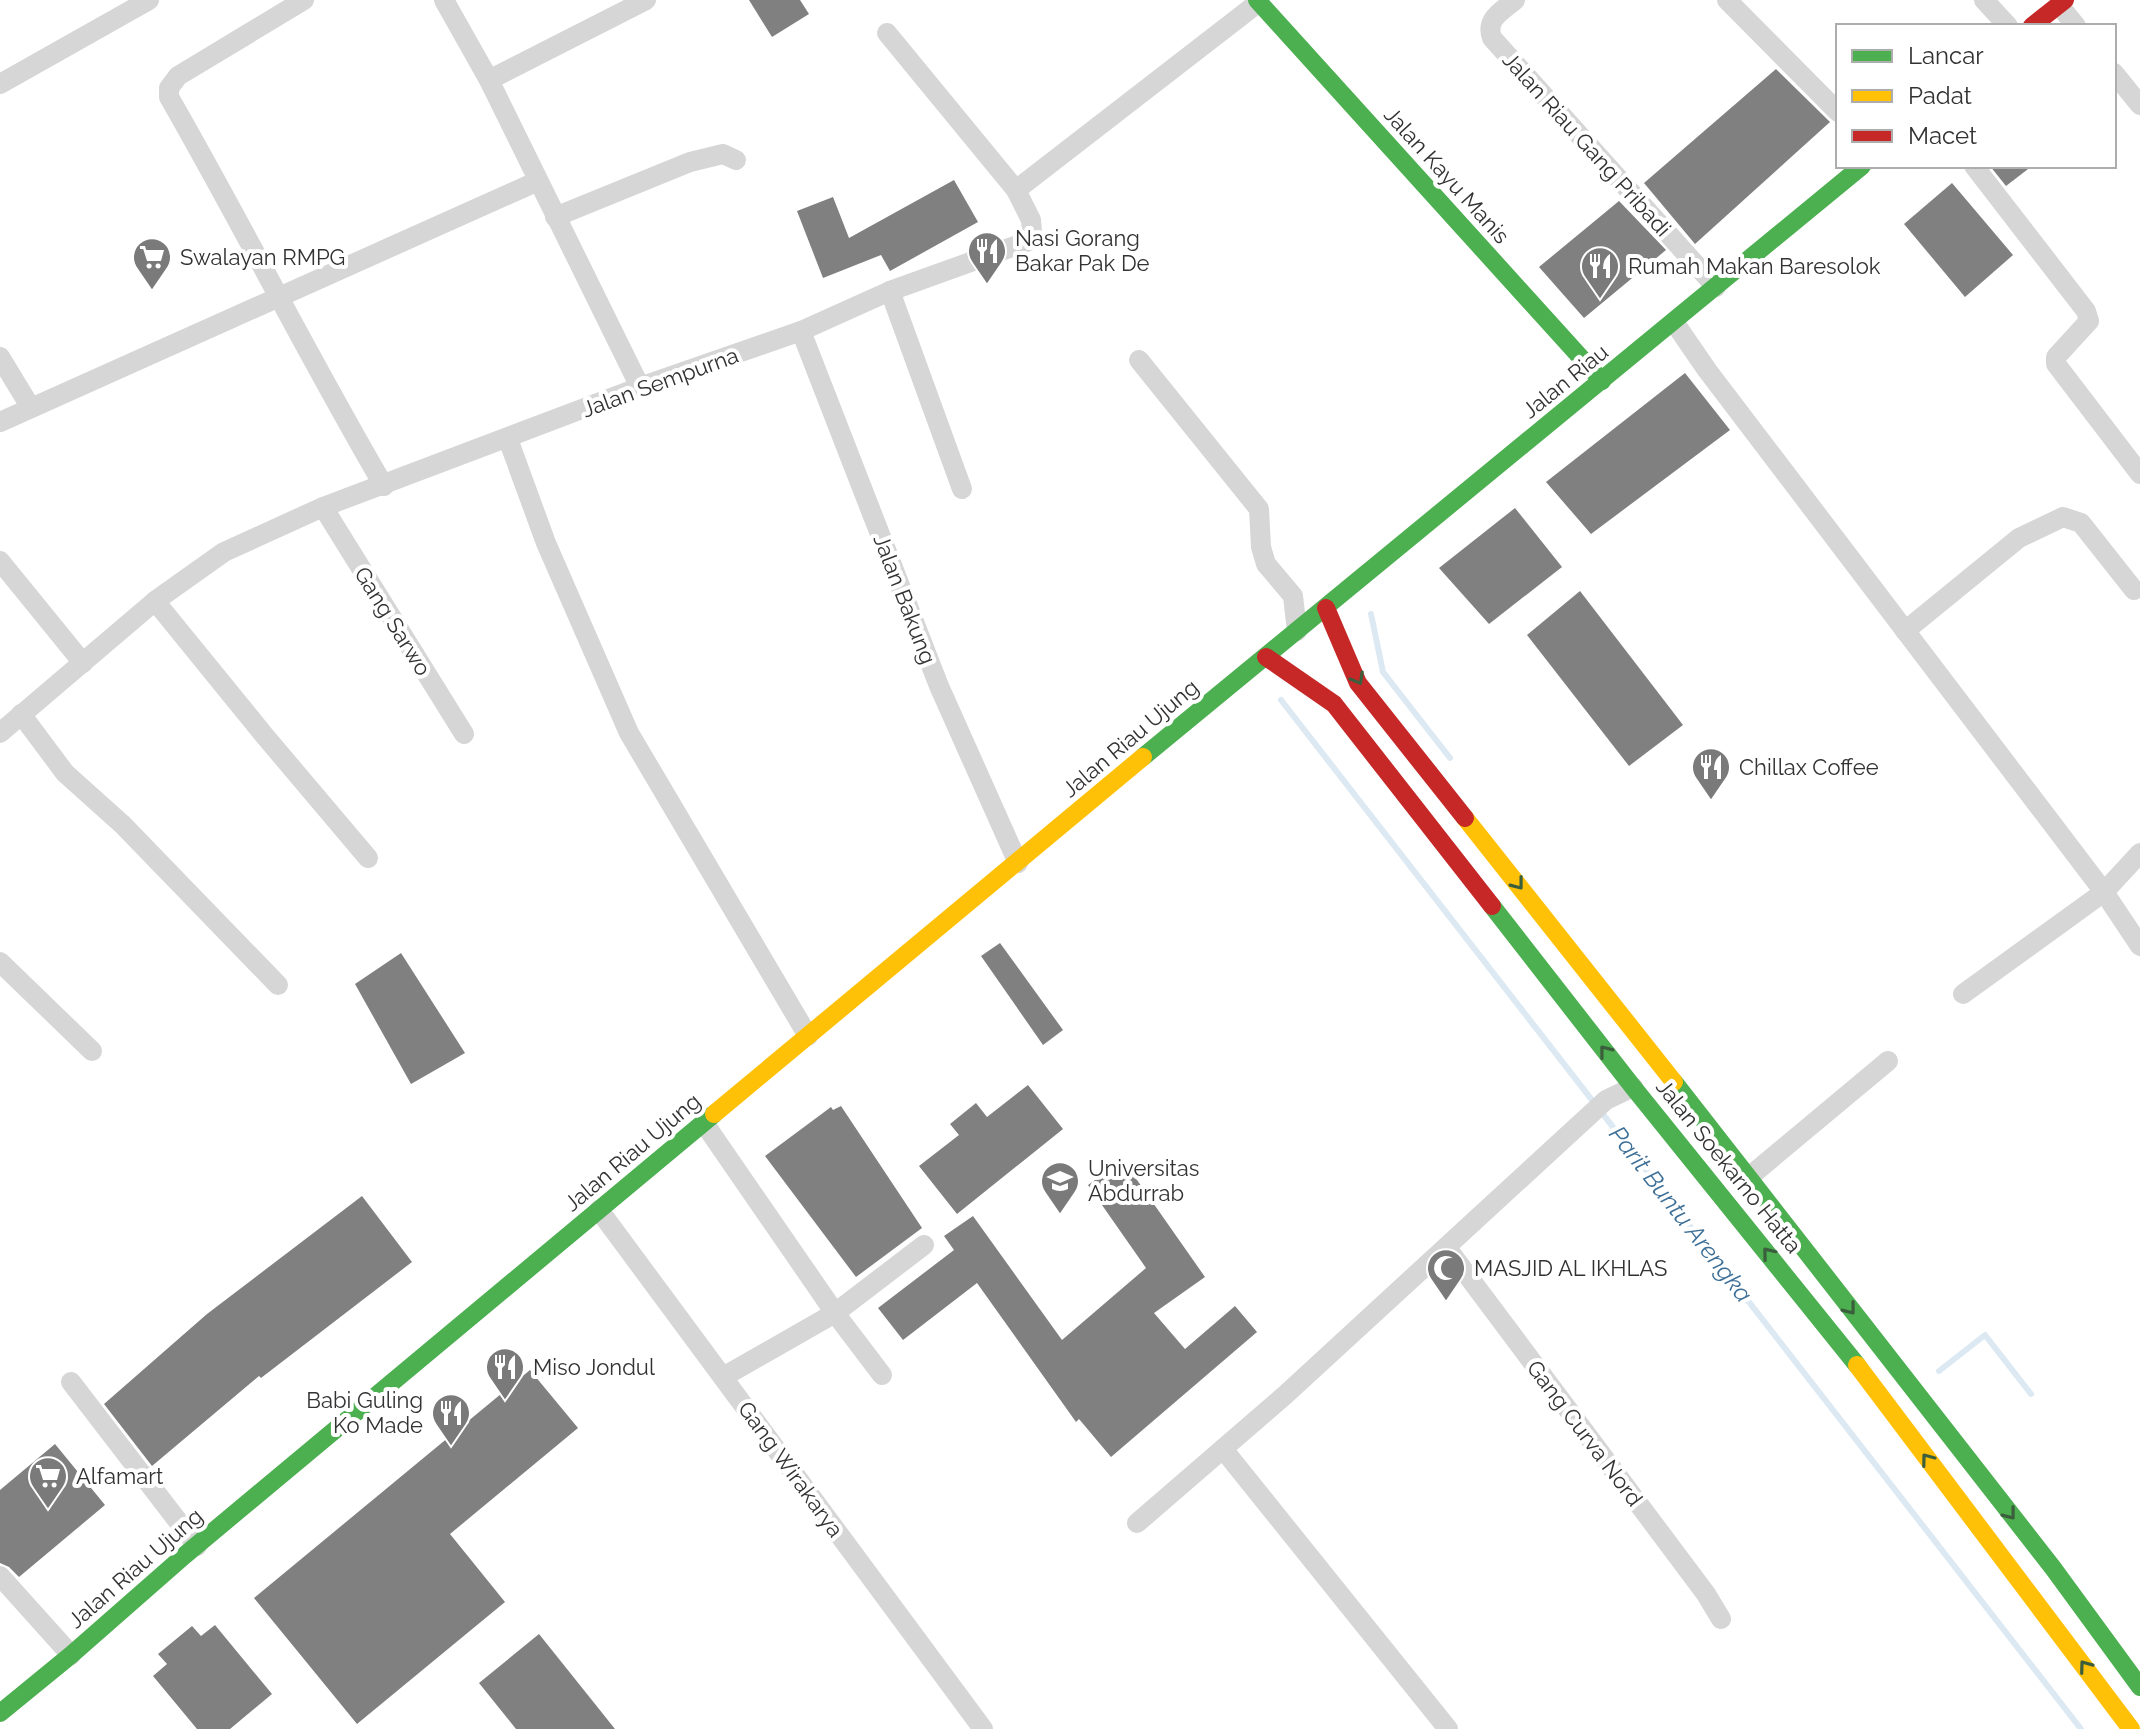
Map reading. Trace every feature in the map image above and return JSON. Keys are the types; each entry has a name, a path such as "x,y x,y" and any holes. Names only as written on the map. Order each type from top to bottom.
{"main road":[{"name":"Jalan Kayu Manis","path":"1258,1 1602,381"},
{"path":"2034,24 2062,2"},
{"name":"Jalan Riau","path":"1297,631 1860,168"},
{"name":"Jalan Soekarno Hatta","path":"1326,608 1358,683 1749,1177 2053,1568 2140,1687"},
{"name":"Jalan Riau Ujung","path":"0,1713 599,1210 1297,631"},
{"name":"Jalan Soekarno Hatta","path":"1266,657 1334,704 1633,1087 1837,1338 2131,1729"}],"street":[{"path":"0,84 149,0"},
{"path":"304,0 275,7 178,76 169,88 169,97 280,297 325,386 384,486"},
{"path":"444,0 489,80 640,387"},
{"name":"Jalan Riau Gang Pribadi","path":"1515,0 1492,20 1488,29 1492,38 1716,287"},
{"path":"1727,0 1836,110"},
{"path":"1984,0 2006,24"},
{"path":"887,33 1016,190 1258,1"},
{"path":"2062,2 2075,24"},
{"path":"489,80 636,3"},
{"path":"2116,75 2140,105"},
{"path":"555,217 690,162 723,154 736,160"},
{"path":"1976,168 2086,311 2089,317 2087,326 2056,357 2056,364 2140,474"},
{"path":"0,422 538,181"},
{"name":"Jalan Sempurna","path":"0,733 155,601 224,552 323,507 640,387 801,331 890,291 1026,242 1032,232 1031,220 1016,190"},
{"path":"890,291 962,489"},
{"path":"1674,322 1716,383 2104,892 2140,946"},
{"name":"Jalan Bakung","path":"801,331 939,686 1018,863"},
{"path":"0,357 31,408"},
{"path":"1139,360 1259,509 1261,547 1266,564 1293,596 1297,631"},
{"path":"508,439 546,543 629,733 808,1036"},
{"name":"Gang Sarwo","path":"323,507 464,734"},
{"path":"1905,631 2019,538 2063,517 2081,523 2134,590"},
{"path":"0,561 83,663"},
{"path":"155,601 368,858"},
{"path":"21,714 65,773 123,825 278,985"},
{"path":"1963,994 2104,892 2140,853"},
{"path":"0,962 92,1051"},
{"path":"1749,1177 1888,1061"},
{"path":"1137,1523 1447,1248 1606,1100 1633,1087"},
{"path":"704,1123 835,1313 882,1375"},
{"name":"Gang Wirakarya","path":"599,1210 983,1729"},
{"path":"723,1377 835,1313 924,1245"},
{"name":"Gang Curva Nord","path":"1447,1248 1505,1329 1601,1451 1721,1619"},
{"path":"71,1382 197,1546"},
{"path":"1223,1449 1448,1729"},
{"path":"0,1576 71,1655"}],"building":[{"path":"749,0 800,0 809,14 772,37"},
{"path":"1776,69 1830,122 1695,244 1644,183"},
{"path":"1992,168 2029,168 2006,186"},
{"path":"954,180 978,222 890,271 881,255 823,278 797,211 833,197 849,238"},
{"path":"1952,183 2013,255 1965,297 1904,224"},
{"path":"1619,201 1666,250 1584,318 1539,267"},
{"path":"1685,373 1730,430 1591,534 1546,482"},
{"path":"1515,508 1562,567 1489,624 1439,568"},
{"path":"1580,591 1683,725 1629,766 1527,635"},
{"path":"1000,943 1063,1030 1043,1045 981,956"},
{"path":"401,953 465,1053 411,1084 355,984"},
{"path":"1028,1085 1063,1129 957,1214 919,1166 959,1135 950,1124 976,1103 987,1117"},
{"path":"841,1106 922,1228 856,1277 765,1156 831,1107 833,1110"},
{"path":"1123,1160 1205,1277 1154,1313 1185,1349 1235,1306 1257,1332 1111,1457 1079,1419 1076,1422 977,1283 903,1340 878,1308 954,1250 944,1236 973,1216 1062,1340 1146,1268 1088,1185"},
{"path":"362,1196 412,1262 261,1378 259,1376 152,1466 104,1404 207,1314"},
{"path":"530,1370 578,1428 450,1534 505,1602 357,1724 254,1598"},
{"path":"55,1444 105,1505 19,1577 0,1563 0,1490"},
{"path":"215,1625 272,1694 230,1729 197,1729 153,1676 167,1664 158,1654 192,1626 201,1636"},
{"path":"539,1634 615,1729 516,1729 479,1683"}],"waterway":[{"path":"1371,614 1383,672 1450,758"},
{"name":"Parit Buntu Arengka","path":"1281,700 2081,1729"},
{"path":"1939,1371 1985,1335 2031,1394"}],"traffic: fast":[{"path":"1257,0 1602,381"},
{"path":"1143,757 1860,168"},
{"path":"1492,906 1857,1365"},
{"path":"1674,1082 2053,1568 2140,1687"},
{"path":"0,1713 714,1114"}],"traffic: slow":[{"path":"714,1114 1143,757"},
{"path":"1465,818 1674,1082"},
{"path":"1857,1365 2131,1729"}],"traffic: jam":[{"path":"2035,24 2065,0"},
{"path":"1326,608 1358,683 1465,818"},
{"path":"1266,657 1334,704 1492,906"}],"place":[{"name":"Nasi Gorang Bakar Pak De","path":"987,285"},
{"name":"Swalayan RMPG","path":"152,291"},
{"name":"Rumah Makan Baresolok","path":"1600,300"},
{"name":"Chillax Coffee","path":"1711,801"},
{"name":"Universitas Abdurrab","path":"1060,1215"},
{"name":"MASJID AL IKHLAS","path":"1446,1302"},
{"name":"Miso Jondul","path":"505,1401"},
{"name":"Babi Guling Ko Made","path":"451,1447"},
{"name":"Alfamart","path":"48,1510"}]}
